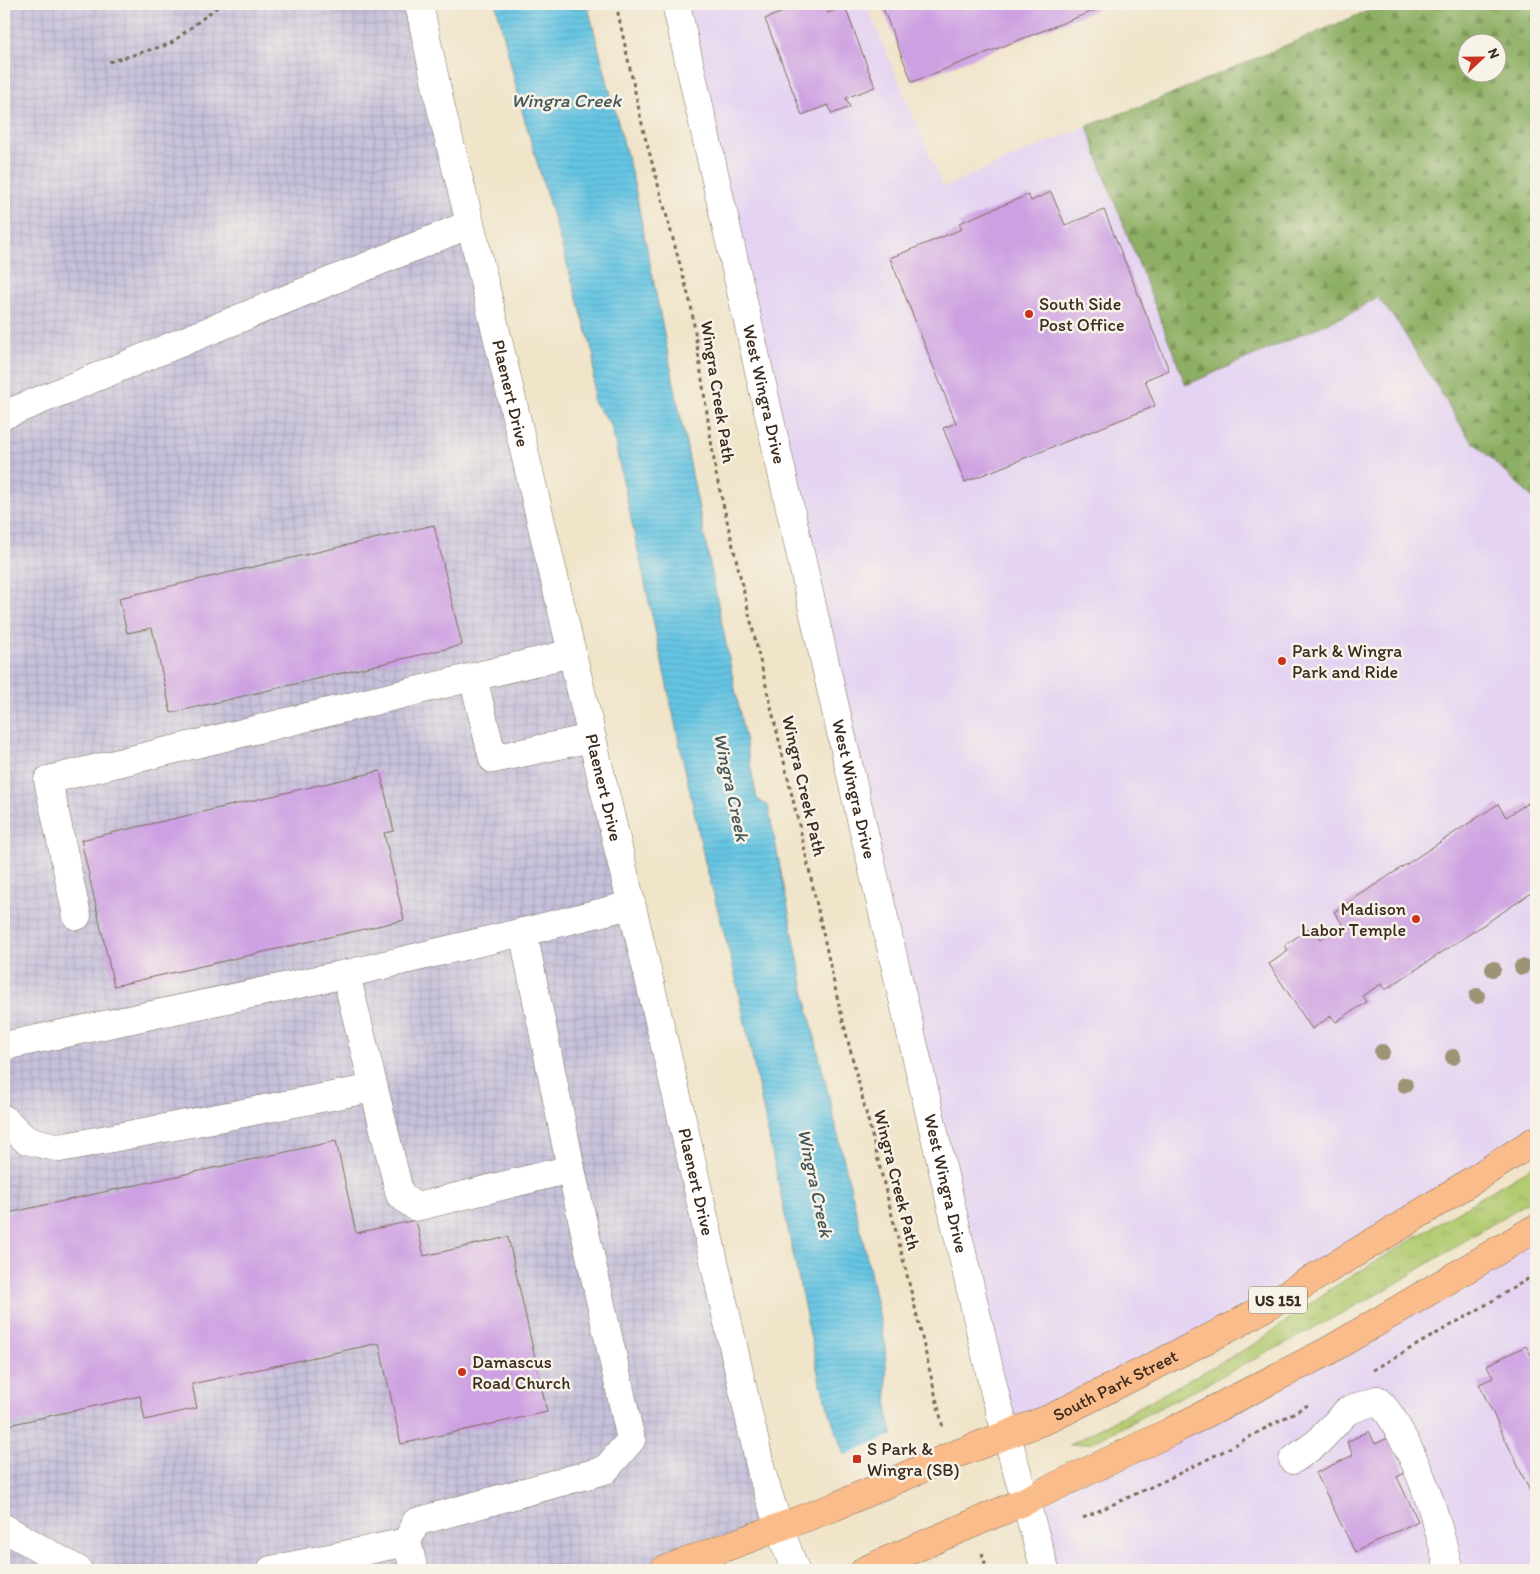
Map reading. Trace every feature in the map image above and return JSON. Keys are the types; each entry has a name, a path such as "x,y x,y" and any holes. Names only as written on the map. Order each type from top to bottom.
{"main road":[{"name":"South Park Street","path":"664,1570 834,1507 951,1456 1051,1418 1237,1324 1458,1190 1536,1140"},
{"path":"865,1570 1025,1501 1170,1432 1328,1351 1536,1228"}],"street":[{"name":"Plaenert Drive","path":"419,4 441,108 679,1106 762,1474 795,1570"},
{"name":"West Wingra Drive","path":"676,4 836,716 1006,1436 1045,1570"},
{"path":"4,415 470,224"},
{"path":"78,916 48,780 572,653"},
{"path":"473,677 493,759 592,738"},
{"path":"4,1046 346,974 631,905"},
{"path":"414,1570 407,1542 416,1522 605,1470 631,1440 571,1169 523,932"},
{"path":"346,974 400,1194 416,1207 571,1169"},
{"path":"4,1119 26,1140 60,1148 374,1088"},
{"path":"1293,1460 1318,1442 1347,1411 1377,1400 1389,1411 1423,1483 1437,1519 1448,1566"},
{"path":"4,1528 78,1570"},
{"path":"271,1570 407,1542"}],"path":[{"path":"110,62 170,44 221,4"},
{"name":"Wingra Creek Path","path":"616,4 644,133 691,305 716,474 803,842 838,1000 914,1303 938,1413 951,1456"},
{"path":"974,1524 987,1570"},
{"path":"978,1570 986,1566"}],"shaded area":[{"path":"4,4 419,4 779,1527 664,1570 4,1570"},
{"path":"676,4 866,4 943,187 1087,126 1186,385 1353,312 1377,297 1398,323 1468,437 1536,501 1536,1140 1482,1175 1006,1435"},
{"path":"1536,1228 1536,1570 1045,1570 1025,1501"}],"green space":[{"path":"1384,4 1536,4 1536,501 1468,437 1398,323 1377,297 1353,312 1186,385 1087,126 1152,102"},
{"path":"1536,1164 1536,1197 1387,1289 1091,1443 1069,1445 1255,1344 1329,1290"}],"water":[{"name":"Wingra Creek","path":"496,4 587,4 633,179 757,799 768,806 807,1005 866,1253 885,1344 888,1417 926,1570 881,1570 820,1382 734,970 705,862 611,425 593,402 594,356 523,114"}],"pier":[{"path":"895,1434 929,1570 879,1570 842,1456"}],"building":[{"path":"803,4 825,4 828,13 845,7 875,87 846,98 850,107 832,114 828,105 802,115 765,19"},
{"path":"887,4 1111,4 912,82 882,6"},
{"name":"South Side Post Office","path":"1051,192 1065,225 1104,210 1169,370 1145,380 1155,406 965,482 943,428 956,423 890,258 962,229 959,223 1028,195 1031,201"},
{"path":"434,525 462,645 171,713 152,628 127,633 119,598"},
{"path":"380,771 394,831 384,833 404,920 114,986 81,840"},
{"name":"Madison Labor Temple","path":"1528,803 1536,816 1536,890 1385,990 1381,984 1362,996 1366,1002 1336,1022 1331,1016 1312,1029 1269,964 1288,951 1285,945 1313,926 1321,939 1343,925 1334,912 1498,804 1506,817"},
{"path":"336,1141 356,1233 416,1220 424,1256 508,1237 547,1412 401,1444 379,1343 192,1384 197,1408 145,1420 140,1396 4,1426 4,1214"},
{"path":"1526,1346 1533,1359 1536,1357 1536,1504 1479,1384 1493,1378 1487,1365"},
{"path":"1369,1431 1375,1444 1388,1438 1405,1473 1397,1477 1418,1521 1355,1552 1316,1473 1353,1455 1347,1442"}],"place":[{"name":"South Side Post Office","path":"1029,314"},
{"name":"Park & Wingra Park and Ride","path":"1282,661"},
{"name":"Madison Labor Temple","path":"1416,919"},
{"name":"Damascus Road Church","path":"462,1372"},
{"name":"S Park & Wingra (SB)","path":"857,1459"}]}
